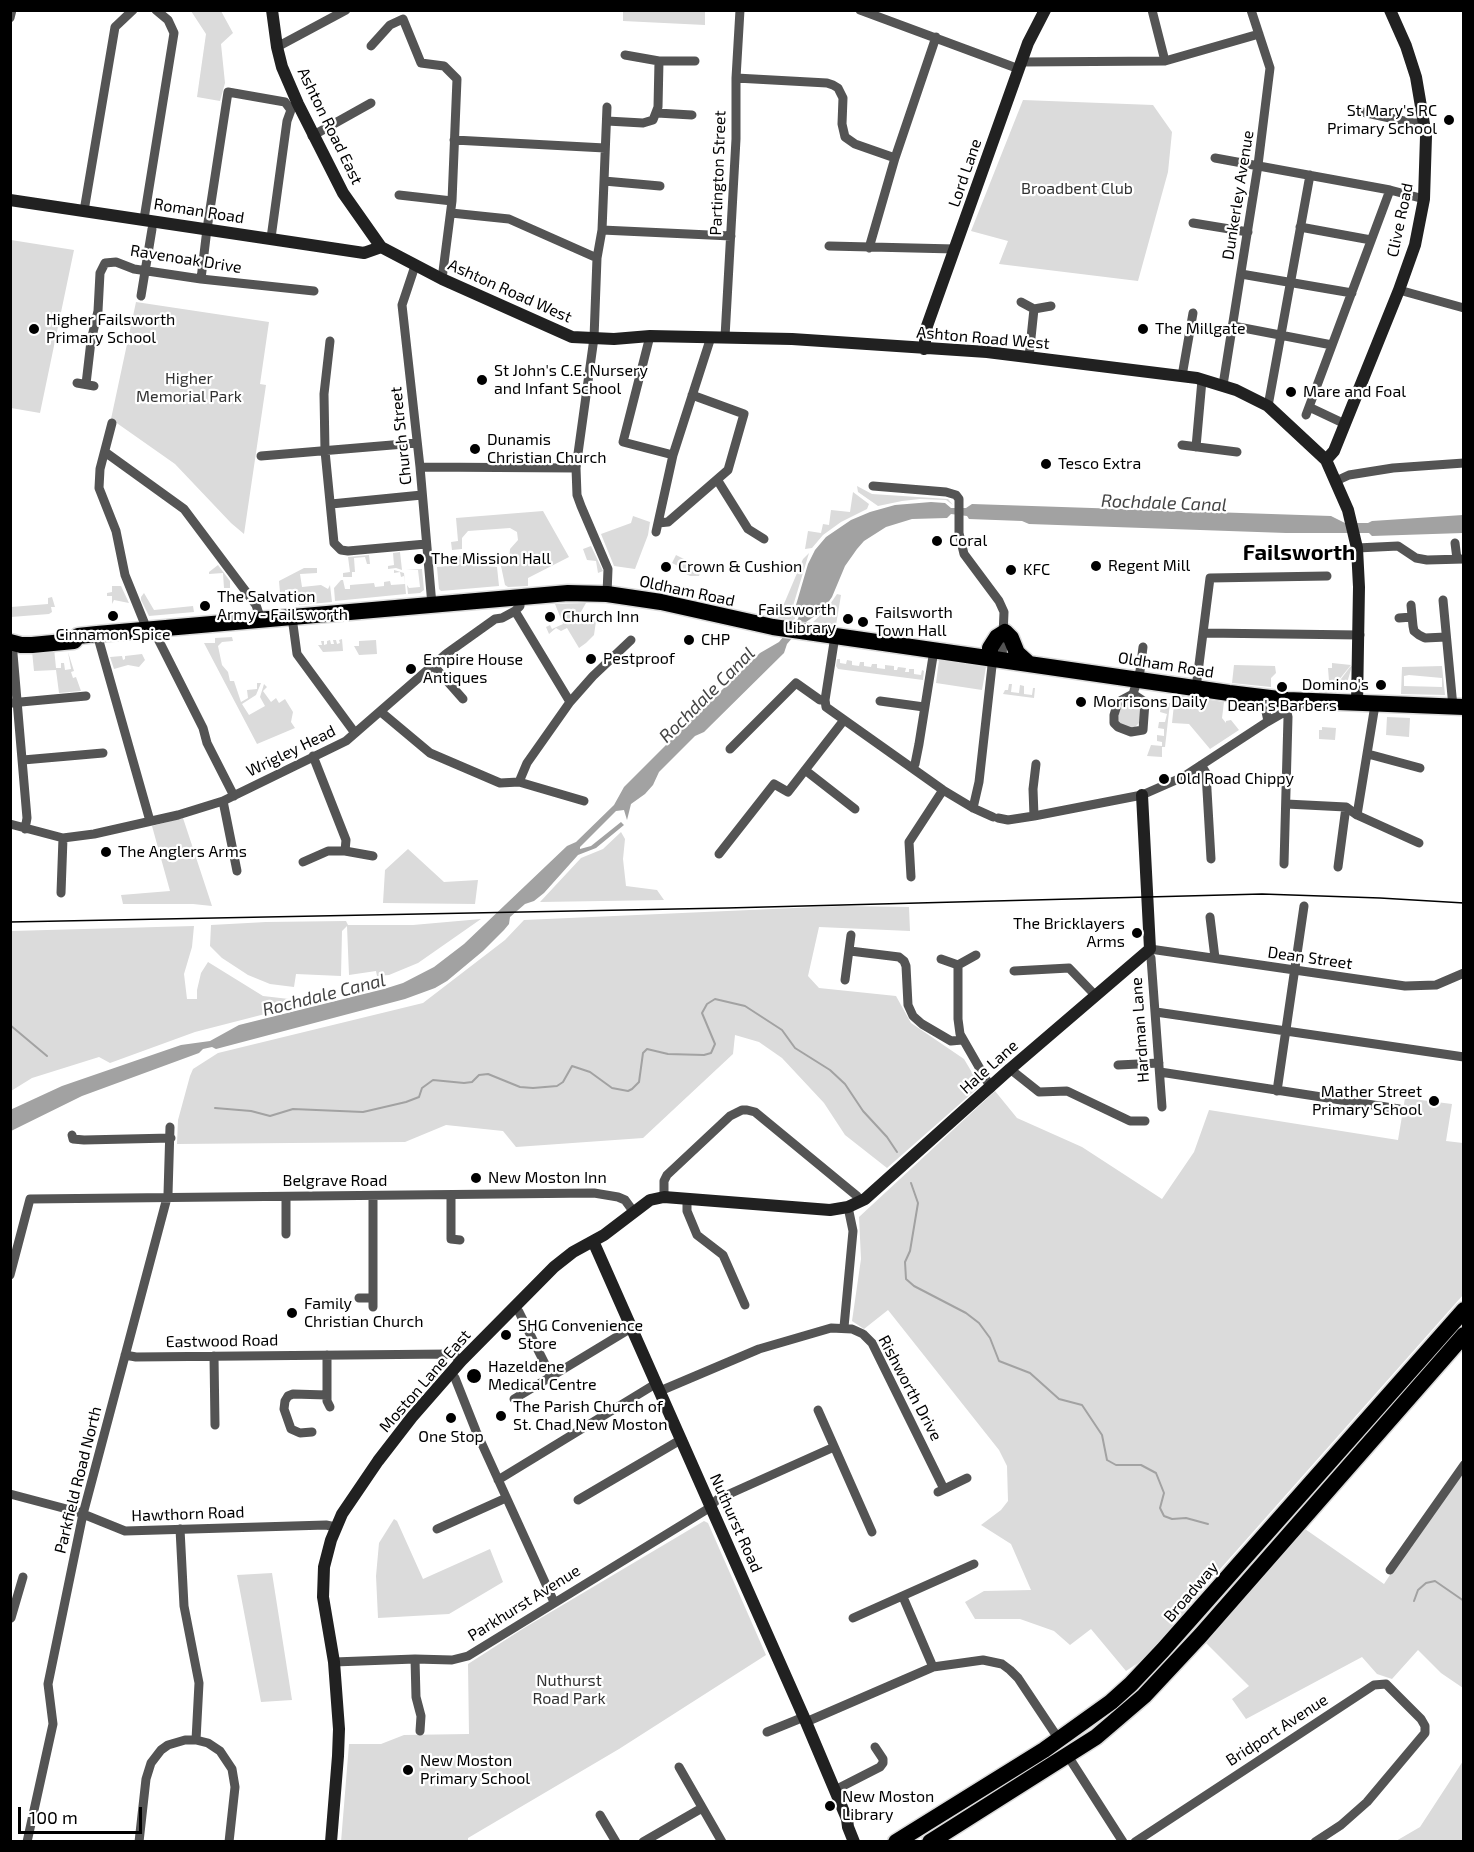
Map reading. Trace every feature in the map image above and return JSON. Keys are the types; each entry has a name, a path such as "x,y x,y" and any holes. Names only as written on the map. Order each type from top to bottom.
{"highway":[{"name":"Oldham Road","path":"11,642 19,636 73,631 78,636 492,600 517,604 579,593 607,594 661,602 741,622 1028,663 1135,686 1196,688 1258,697 1287,706 1357,704 1458,707"},
{"path":"996,659 990,648 997,637 1005,632 1011,638 1017,653 1028,663"},
{"name":"Broadway","path":"896,1842 1059,1739 1111,1702 1131,1684 1464,1310"},
{"path":"930,1842 1096,1737 1163,1678 1464,1335"}],"street":[{"path":"10,18 12,10"},
{"path":"84,210 115,27 133,10"},
{"path":"141,296 146,271 148,224 174,33 168,20 156,10"},
{"name":"Ashton Road East","path":"272,10 277,47 295,107 343,194 381,247"},
{"path":"277,47 346,10"},
{"name":"Partington Street","path":"725,338 736,139 736,78 740,10"},
{"path":"860,10 873,12 936,37 1020,65 1165,61 1259,34"},
{"name":"Lord Lane","path":"924,349 927,326 1020,65 1028,43 1045,10"},
{"path":"1152,10 1165,61"},
{"name":"Dunkerley Avenue","path":"1223,385 1258,165 1270,68 1251,10"},
{"name":"Clive Road","path":"1326,460 1334,451 1416,245 1424,198 1427,159 1424,123 1412,61 1390,10"},
{"path":"370,46 390,25 403,19 421,63 444,66 457,79 452,201 442,279"},
{"path":"869,248 936,37"},
{"path":"625,55 659,61 695,61"},
{"path":"607,121 643,123 653,120 657,113 659,61"},
{"path":"736,78 806,81 833,85 838,88 843,98 842,124 845,137 855,144 896,158"},
{"path":"201,279 228,92 285,102 295,107 287,121 271,238"},
{"path":"312,136 371,103"},
{"path":"607,107 602,230 597,258 594,338 576,468 577,495 608,569 607,594"},
{"path":"1353,110 1413,123 1424,123"},
{"path":"657,113 692,115"},
{"path":"454,140 605,148"},
{"path":"1215,158 1424,198"},
{"path":"1268,406 1310,175"},
{"path":"604,181 660,186"},
{"path":"1345,423 1307,411 1390,190"},
{"path":"399,195 452,201"},
{"name":"Roman Road","path":"10,200 84,210 148,224 207,229 364,253 381,247"},
{"path":"451,213 509,219 597,258"},
{"path":"1193,223 1248,232"},
{"path":"1300,227 1371,240"},
{"path":"602,230 731,236"},
{"path":"829,246 955,249"},
{"name":"Ashton Road West","path":"381,247 442,279 572,337 792,339 987,352 1182,376 1223,385 1268,406 1326,460 1351,519 1356,544 1360,635 1357,704"},
{"name":"Ravenoak Drive","path":"85,384 98,311 99,283 102,266 105,263 116,262 134,269 201,279 314,291"},
{"name":"Church Street","path":"415,266 402,305 432,605"},
{"path":"1241,274 1352,293"},
{"path":"1399,290 1464,308"},
{"path":"1021,302 1034,309 1051,306"},
{"path":"1029,357 1034,309"},
{"path":"1182,376 1193,313"},
{"path":"1233,326 1332,345"},
{"path":"650,336 623,442 673,455"},
{"path":"692,395 744,414 728,470 668,522 657,528 673,455 692,395 711,337"},
{"path":"330,341 324,393 325,451 334,543 337,548 348,551 426,544"},
{"path":"1196,447 1202,380"},
{"path":"112,423 100,469 99,488 116,531 125,575 144,622 157,637 234,796"},
{"path":"261,456 416,443"},
{"path":"1182,445 1238,452"},
{"path":"105,452 184,509 256,605 261,620"},
{"path":"1336,481 1349,475 1393,468 1464,463"},
{"path":"420,467 576,468"},
{"path":"718,480 748,529 764,539"},
{"path":"873,486 956,495 960,502 958,520 960,542 964,554 999,601 1004,612 1005,632"},
{"path":"331,504 422,495"},
{"path":"1356,544 1398,546 1416,558 1460,559 1455,543"},
{"path":"1196,688 1210,578 1327,576"},
{"path":"492,600 495,619"},
{"path":"1443,600 1446,637 1458,707"},
{"path":"517,604 570,702"},
{"name":"Wrigley Head","path":"63,838 94,834 223,801 346,741 433,665 495,619 502,618 517,604"},
{"path":"1411,605 1414,631 1425,638 1446,637"},
{"path":"292,617 295,649 355,733"},
{"path":"1399,618 1412,617"},
{"path":"1204,633 1360,635"},
{"path":"97,634 150,821"},
{"path":"835,636 825,700 826,707 943,790 995,818 1008,820 1034,816 1142,795 1170,784 1201,765 1287,706"},
{"path":"519,782 527,763 570,702 631,640"},
{"path":"11,642 14,703 23,760 27,818 25,829"},
{"path":"1135,686 1146,702 1143,730 1131,732 1118,727 1114,723 1114,715 1118,702 1135,686 1143,647"},
{"path":"912,768 915,764 934,650"},
{"path":"973,808 979,782 992,666 996,659"},
{"path":"433,665 464,699"},
{"path":"730,749 796,683 820,700 825,700"},
{"path":"14,703 86,696"},
{"path":"1258,697 1265,707 1268,721"},
{"path":"880,701 924,707"},
{"path":"1357,816 1375,705"},
{"path":"1284,864 1287,706"},
{"path":"381,712 430,753 500,783 519,782 584,801"},
{"path":"719,854 774,784 788,792 844,720"},
{"path":"23,760 103,753"},
{"path":"1368,754 1420,768"},
{"path":"313,756 346,840 345,851"},
{"path":"1034,816 1033,789 1036,764"},
{"path":"1201,765 1206,773 1210,860"},
{"path":"805,770 855,809"},
{"path":"911,877 909,842 943,790"},
{"name":"Hardman Lane","path":"1142,795 1148,951 1151,958 1156,1012 1162,1107"},
{"path":"223,801 237,871"},
{"path":"1286,804 1347,807 1357,816 1419,843"},
{"path":"1338,867 1347,807"},
{"path":"10,824 63,838 61,893"},
{"path":"303,862 328,851 345,851 373,856"},
{"path":"1277,1091 1304,906"},
{"path":"1210,917 1215,958"},
{"path":"845,980 851,936"},
{"path":"850,951 899,957 906,966 908,1005 913,1016 951,1041 962,1040"},
{"name":"Dean Street","path":"1148,951 1215,958 1405,986 1436,985 1464,973"},
{"name":"Hale Lane","path":"854,1205 1148,951"},
{"path":"941,959 958,965 976,955"},
{"path":"958,965 958,1019 962,1040 991,1088"},
{"path":"1014,971 1069,968 1095,995"},
{"path":"1156,1012 1464,1057"},
{"path":"1118,1065 1159,1068 1277,1091 1399,1109"},
{"path":"1010,1069 1039,1092 1066,1091 1131,1120 1143,1120"},
{"path":"498,1480 659,1387 759,1349 831,1328 844,1327 854,1205 857,1196 755,1112 742,1110 730,1116 667,1175 664,1181 664,1197"},
{"name":"Parkfield Road North","path":"27,1842 52,1724 48,1684 83,1514 168,1194 170,1127"},
{"path":"72,1136 73,1139 84,1140 171,1138"},
{"name":"Belgrave Road","path":"10,1275 30,1199 603,1194 625,1200 633,1211"},
{"path":"452,1195 452,1239 460,1240"},
{"path":"359,1298 373,1302 373,1196"},
{"path":"286,1197 286,1234"},
{"name":"Moston Lane East","path":"331,1842 338,1756 338,1702 322,1582 327,1550 336,1527 378,1461 412,1417 461,1361 563,1260 650,1200 664,1197 830,1210 854,1205"},
{"path":"687,1199 687,1211 697,1235 723,1255 746,1305"},
{"name":"Nuthurst Road","path":"593,1241 805,1719 847,1819 854,1842"},
{"path":"514,1307 519,1312 551,1376"},
{"path":"514,1399 633,1327"},
{"name":"Rishworth Drive","path":"844,1327 863,1334 872,1342 941,1490 967,1478"},
{"name":"Eastwood Road","path":"125,1355 136,1357 450,1354 461,1361"},
{"path":"327,1355 327,1395 330,1407"},
{"path":"214,1356 215,1425"},
{"path":"450,1373 455,1378 498,1480 554,1602"},
{"path":"312,1432 300,1433 291,1428 284,1409 285,1401 288,1396 300,1394 327,1395"},
{"path":"818,1410 872,1532"},
{"path":"283,1437 291,1428"},
{"path":"578,1500 682,1439"},
{"name":"Parkhurst Avenue","path":"334,1662 460,1659 706,1510 718,1499 834,1447"},
{"path":"1390,1570 1418,1539 1464,1465"},
{"name":"Hawthorn Road","path":"10,1494 83,1514 125,1531 326,1525 336,1527"},
{"path":"437,1529 506,1498"},
{"path":"180,1529 184,1606 199,1683 196,1740"},
{"path":"1260,1540 1273,1552"},
{"path":"853,1618 975,1564"},
{"path":"11,1618 13,1602 22,1577"},
{"path":"19,1588 30,1591"},
{"path":"903,1597 933,1667"},
{"path":"414,1659 416,1697 425,1716 420,1731"},
{"path":"767,1732 933,1667 983,1660 1002,1664 1018,1678 1124,1842"},
{"name":"Bridport Avenue","path":"1136,1842 1378,1683 1389,1686 1421,1719 1425,1730 1422,1738 1366,1802 1341,1824 1315,1842"},
{"path":"139,1842 146,1779 151,1763 168,1745 185,1740 208,1743 220,1751 232,1768 235,1787 229,1842"},
{"path":"835,1790 883,1764 883,1759 875,1747"},
{"path":"679,1767 722,1842"},
{"path":"643,1842 702,1808"},
{"path":"600,1815 616,1842"},
{"name":"Nuthurst Road","path":"847,1819 854,1823 862,1842"}],"green space":[{"path":"191,11 221,11 233,33 221,44 225,83 220,101 197,97 206,34"},
{"path":"623,11 705,11 705,25 623,21"},
{"name":"Broadbent Club","path":"1023,100 1153,105 1172,132 1168,172 1138,281 999,264 1008,241 971,231"},
{"name":"Higher Failsworth Primary School","path":"11,240 74,250 40,413 11,408"},
{"name":"Higher Memorial Park","path":"136,302 269,322 260,384 266,385 244,534 175,464 111,419"},
{"path":"857,486 872,494 948,499 953,505 946,500 920,499 878,506 858,492"},
{"path":"853,492 869,504 867,509 841,522 823,535 812,548 805,549 808,531 821,533 823,524 829,525 831,510 850,512"},
{"path":"543,511 569,557 528,578 528,586 508,587 505,585 501,566 509,559 510,549 518,540 517,532 510,528 468,531 462,538 462,549 452,550 451,542 458,541 456,518"},
{"path":"633,516 650,522 648,535 635,569 614,566 601,534 631,523"},
{"path":"591,546 603,571 598,573 596,561 587,560 583,549"},
{"path":"400,552 402,570 388,569 388,566 394,565 393,553"},
{"path":"809,553 793,606 795,619 778,618 803,559"},
{"path":"477,554 488,566 497,567 499,586 441,591 439,589 437,567 459,565 458,556"},
{"path":"369,555 370,564 367,564 365,557 354,558 355,572 352,572 352,577 343,577 343,573 350,572 348,557"},
{"path":"676,555 702,568 699,576 690,576 677,569 678,566 672,563"},
{"path":"218,565 230,581 230,588 224,588 223,573 209,574"},
{"path":"304,568 317,568 317,573 300,574 302,587 321,585 328,589 330,585 332,602 299,605 297,589 280,593 279,581"},
{"path":"422,569 424,590 420,593 408,594 407,585 409,588 420,587 418,570 406,570"},
{"path":"394,570 404,573 406,594 335,601 334,588 341,580 343,580 345,589 350,589 350,585 374,583 375,587 384,586 384,582 390,581 391,585 405,584 404,576 401,577 400,572 394,573"},
{"path":"112,586 121,586 129,603 114,600 112,604 112,596 107,596 107,593 112,592"},
{"path":"144,593 154,610 193,606 194,612 149,616 141,600"},
{"path":"837,594 841,595 836,625 813,622 826,610"},
{"path":"52,597 55,607 51,607 52,612 49,614 11,617 11,607 48,604 48,598"},
{"path":"586,603 578,617 588,617 588,620 596,621 594,635 586,643 579,648 567,628 561,631 556,628 549,634 546,627 550,625 552,629 563,624 555,604"},
{"path":"232,637 233,641 222,642 218,646 222,665 228,672 230,681 234,681 241,702 248,698 247,690 257,689 257,683 261,683 256,695 242,704 249,715 265,706 260,697 264,684 267,687 263,691 271,702 276,698 279,703 285,699 293,712 291,722 295,728 257,744 204,643 215,643 215,638"},
{"path":"342,639 343,651 323,652 318,645 322,645 321,641 324,641 324,645 327,644 330,640 331,644 334,644 333,640 336,640 337,644"},
{"path":"376,640 377,654 359,655 354,646 359,646 359,641"},
{"path":"54,648 56,668 61,668 61,663 64,663 65,670 71,669 68,652 74,671 71,672 73,678 76,677 81,691 59,693 56,670 34,671 32,651"},
{"path":"142,654 145,660 139,667 128,665 114,669 110,657 122,656 123,660 125,656"},
{"path":"837,659 840,659 840,663 846,664 847,660 852,661 852,665 859,666 860,662 864,662 864,666 871,667 872,664 877,664 877,668 885,669 885,665 894,666 894,670 898,667 906,668 905,672 914,669 914,674 921,675 922,670 924,671 923,680 838,669"},
{"path":"939,660 986,667 982,690 936,683"},
{"path":"1332,663 1351,665 1329,692 1322,691 1323,681 1329,681 1328,668 1332,668"},
{"path":"1234,665 1275,666 1276,673 1271,678 1271,687 1232,683"},
{"path":"1352,666 1347,683 1332,691 1350,667"},
{"path":"1442,666 1445,695 1401,694 1402,667","holes":["1404,676 1442,678 1442,687 1404,686"]},
{"path":"1009,684 1012,684 1011,692 1019,693 1020,685 1024,686 1024,694 1032,695 1033,688 1035,688 1034,698 1003,694 1005,690 1008,690"},
{"path":"1175,695 1224,702 1222,718 1226,723 1231,720 1239,730 1210,749 1189,724 1172,723"},
{"path":"1135,699 1142,706 1140,722 1134,728 1124,728 1118,721 1120,706 1125,700"},
{"path":"1170,703 1165,747 1162,747 1162,757 1147,756 1151,745 1162,746 1162,742 1157,741 1157,735 1164,736 1164,729 1158,728 1159,722 1165,722 1167,714 1160,712 1161,706 1169,705"},
{"path":"1387,717 1410,718 1409,737 1386,735"},
{"path":"1322,727 1336,728 1335,740 1319,739 1319,730 1322,730"},
{"path":"183,818 212,906 123,904 121,895 170,891 152,826"},
{"path":"621,832 625,839 623,859 626,886 657,890 664,900 540,902 581,858 603,849"},
{"path":"408,849 444,882 478,880 475,904 383,903 385,870"},
{"path":"840,906 909,907 910,931 819,927 808,976 819,988 896,996 911,1023 964,1059 980,1086 887,1168 845,1135 824,1103 782,1058 759,1042 735,1035 733,1054 643,1138 516,1147 503,1131 446,1125 405,1142 177,1144 178,1120 193,1069 218,1053 423,1003 505,940 524,920"},
{"path":"481,919 418,963 389,975 377,976 376,971 349,975 347,926 342,931 341,976 296,974 294,987 270,984 248,975 222,958 210,946 211,925 346,921 348,925 413,925"},
{"path":"194,926 192,947 184,974 187,999 197,999 201,973 208,962 263,996 289,999 296,1006 195,1032 110,1063 99,1057 32,1078 11,1091 11,931"},
{"path":"995,1091 1017,1118 1082,1147 1162,1199 1194,1152 1209,1110 1398,1140 1405,1098 1452,1104 1446,1141 1463,1143 1463,1295 1214,1576 1161,1641 1141,1661 1126,1671 1091,1629 1070,1645 1054,1631 1020,1619 975,1619 965,1602 984,1591 1031,1590 1011,1544 981,1525 1001,1510 1008,1501 1007,1466 999,1450 888,1310 864,1329 852,1321 861,1259 859,1217"},
{"path":"1463,1464 1463,1688 1441,1673 1418,1650 1392,1679 1377,1674 1362,1657 1246,1719 1232,1699 1249,1686 1206,1643 1305,1529 1384,1584"},
{"path":"394,1519 397,1521 423,1579 490,1549 503,1582 449,1614 378,1618 376,1576 379,1543"},
{"name":"Nuthurst Road Park","path":"704,1521 708,1523 766,1655 619,1749 468,1838 468,1841 341,1842 349,1744 381,1744 404,1735 469,1734 468,1664"},
{"path":"272,1573 292,1700 261,1702 237,1575"},
{"path":"1463,1761 1463,1841 1396,1841 1420,1827"}],"shaded area":[{"path":"945,503 951,508 966,508 972,504 1331,516 1345,523 1463,515 1463,533 1372,536 1369,533 1286,533 1029,524 1022,521 969,519 967,516 951,514 947,518 912,519 886,527 864,541 857,549 845,566 832,597 822,611 806,622 787,644 784,653 704,732 695,736 659,772 653,785 631,804 627,820 624,810 616,811 580,849 591,846 621,822 624,825 596,848 578,855 544,893 534,901 525,904 510,917 509,924 504,930 447,981 405,999 216,1049 212,1047 203,1049 199,1053 82,1096 11,1131 10,1110 62,1086 181,1045 210,1041 239,1025 403,983 434,967 464,944 567,846 576,842 614,805 624,787 692,719 760,653 779,642 798,619 801,609 796,605 808,564 815,550 826,537 851,520 870,512 895,505"}],"waterway":[{"path":"215,1108 251,1111 270,1116 293,1109 363,1112 419,1097 422,1088 433,1080 464,1083 472,1082 479,1075 488,1074 520,1087 557,1086 563,1082 572,1066 590,1072 612,1088 628,1091 639,1082 643,1053 647,1049 668,1054 704,1055 711,1053 715,1044 702,1013 707,1004 715,999 745,1006 782,1030 795,1048 830,1070 845,1084 863,1111 887,1137 897,1152"},
{"path":"10,1025 47,1056"},
{"path":"911,1183 918,1203 910,1251 905,1262 906,1279 914,1286 966,1313 979,1323 990,1338 999,1361 1030,1373 1059,1399 1082,1405 1102,1435 1107,1460 1116,1465 1141,1465 1156,1473 1164,1493 1160,1508 1164,1516 1172,1519 1186,1518 1208,1524"},
{"path":"1414,1601 1418,1590 1426,1583 1435,1581 1464,1601"}],"tram line":[{"path":"10,922 727,908 1262,894 1464,903"}],"place":[{"name":"St Mary's RC Primary School","path":"1449,120"},
{"name":"Higher Failsworth Primary School","path":"34,329"},
{"name":"The Millgate","path":"1143,329"},
{"name":"St John's C.E. Nursery and Infant School","path":"482,380"},
{"name":"Mare and Foal","path":"1291,392"},
{"name":"Dunamis Christian Church","path":"475,449"},
{"name":"Tesco Extra","path":"1046,464"},
{"name":"Coral","path":"937,541"},
{"name":"The Mission Hall","path":"419,559"},
{"name":"Regent Mill","path":"1096,566"},
{"name":"Crown & Cushion","path":"666,567"},
{"name":"KFC","path":"1011,570"},
{"name":"The Salvation Army - Failsworth","path":"205,606"},
{"name":"Cinnamon Spice","path":"113,616"},
{"name":"Church Inn","path":"550,617"},
{"name":"Failsworth Library","path":"848,619"},
{"name":"Failsworth Town Hall","path":"863,622"},
{"name":"CHP","path":"689,640"},
{"name":"Pestproof","path":"591,659"},
{"name":"Empire House Antiques","path":"411,669"},
{"name":"Domino's","path":"1381,685"},
{"name":"Dean's Barbers","path":"1282,687"},
{"name":"Morrisons Daily","path":"1081,702"},
{"name":"Old Road Chippy","path":"1164,779"},
{"name":"The Anglers Arms","path":"106,852"},
{"name":"The Bricklayers Arms","path":"1137,933"},
{"name":"Mather Street Primary School","path":"1434,1101"},
{"name":"New Moston Inn","path":"476,1178"},
{"name":"Family Christian Church","path":"292,1313"},
{"name":"SHG Convenience Store","path":"506,1335"},
{"name":"Hazeldene Medical Centre","path":"474,1376"},
{"name":"The Parish Church of St. Chad New Moston","path":"501,1416"},
{"name":"One Stop","path":"451,1418"},
{"name":"New Moston Primary School","path":"408,1770"},
{"name":"New Moston Library","path":"830,1806"}],"district":[{"name":"Failsworth","path":"1299,553"}],"water label":[{"name":"Rochdale Canal","path":"1164,503"},
{"name":"Rochdale Canal","path":"707,695"},
{"name":"Rochdale Canal","path":"324,995"}]}
